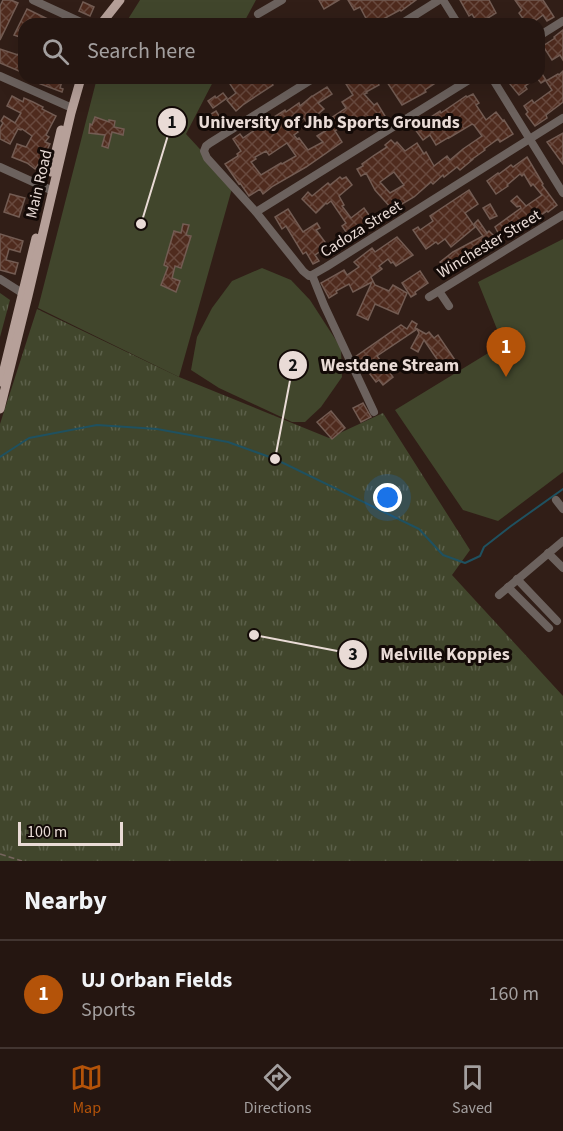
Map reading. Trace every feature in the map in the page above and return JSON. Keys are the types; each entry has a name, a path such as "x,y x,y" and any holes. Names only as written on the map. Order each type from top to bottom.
{"main road":[{"path":"106,18 120,0"},
{"path":"112,18 126,0"},
{"name":"Main Road","path":"25,295 74,84"},
{"name":"Main Road","path":"70,107 79,84"},
{"path":"0,384 25,295"},
{"path":"0,409 25,295"}],"street":[{"path":"33,0 72,18"},
{"path":"258,14 282,0"},
{"path":"411,18 441,0 454,18"},
{"path":"545,32 563,21"},
{"path":"0,76 18,84"},
{"path":"18,84 70,107"},
{"name":"Cadoza Street","path":"304,84 210,143 205,148 205,155 309,276 563,118"},
{"path":"256,212 462,84"},
{"path":"496,84 563,193"},
{"path":"0,167 51,190"},
{"name":"Winchester Street","path":"429,297 563,215"},
{"path":"312,275 374,412"},
{"path":"0,279 25,295"},
{"path":"439,291 449,306"},
{"path":"556,500 563,509"},
{"path":"499,595 548,553 562,545"},
{"path":"548,553 563,568"},
{"path":"517,579 557,621"},
{"path":"508,587 549,628"}],"path":[{"path":"0,854 22,861"}],"green space":[{"path":"140,0 256,0 246,18 129,18"},
{"path":"95,84 212,84 186,134 233,185 179,377 38,308"},
{"path":"563,239 563,472 498,521 463,510 395,410 503,344 478,282"},
{"path":"262,268 291,280 310,300 341,348 342,377 321,407 305,422 292,422 219,388 191,370 197,337 212,308 232,281"},
{"path":"0,293 10,300 0,337"},
{"path":"37,309 179,377 329,438 383,413 470,550 452,575 563,696 563,861 0,861 0,424"}],"building":[{"path":"3,0 18,3 0,40 0,6"},
{"path":"319,0 339,0 324,9"},
{"path":"348,0 416,0 401,11 385,18 366,18 360,7 354,10"},
{"path":"460,0 489,0 496,13 488,18 474,18 472,14 469,16"},
{"path":"515,0 543,0 554,17 547,21 543,15 539,18 523,18 519,13 522,10"},
{"path":"83,2 94,7 90,16 79,11"},
{"path":"27,9 46,18 22,18"},
{"path":"563,30 563,60 560,55 552,60 545,49 545,45"},
{"path":"0,49 18,55 18,70 0,63"},
{"path":"563,71 563,102 535,126 526,114 528,112 524,106 532,100 534,103 552,90 546,81"},
{"path":"40,84 61,84 62,92"},
{"path":"230,84 273,85 236,111 227,100 236,93"},
{"path":"346,84 378,84 364,94 374,105 377,103 385,116 368,126 365,122 351,130 345,124 335,131 342,142 263,194 260,189 249,196 225,164 238,156 237,154 241,151 233,139 240,134 243,138 285,110 286,112 299,103 300,106 327,87 332,94 318,103 324,109 307,123 304,118 294,125 298,132 294,135 308,150 323,142 317,136 335,125 331,118 346,108 342,102 353,95","holes":["287,143 296,156 261,175 251,162 266,151 269,155"]},
{"path":"388,84 434,84 425,90 426,92 402,105"},
{"path":"510,84 528,84 525,86 527,89 519,95"},
{"path":"223,93 227,98 213,108 208,101"},
{"path":"473,94 479,103 476,105 486,120 496,112 513,134 500,142 498,139 460,170 457,167 444,177 443,175 414,197 402,204 401,202 392,209 375,190 366,173 361,176 357,169 387,147 385,145 391,140 395,144 397,142 405,151 417,143 424,154 426,152 434,166 447,156 450,160 482,136 474,125 472,124 436,145 430,135 423,140 414,128","holes":["394,172 404,185 390,193 380,182"]},
{"path":"12,96 23,102 24,98 33,102 56,116 46,135 49,137 45,142 50,144 35,169 12,157 17,144 26,147 32,136 18,129 10,144 0,139 0,128 3,123 1,121 4,116 15,123 21,113 7,106"},
{"path":"216,111 222,121 207,129 204,124 202,127 198,122"},
{"path":"95,117 109,122 109,120 115,121 114,127 124,129 123,135 112,132 108,148 102,146 105,135 89,133 90,124 92,125"},
{"path":"563,133 563,164 547,142"},
{"path":"527,157 542,185 557,205 527,225 525,222 516,229 514,225 500,236 495,227 521,208 511,201 517,196 526,206 542,195 533,184 531,186 524,174 522,176 520,174 496,194 487,181"},
{"path":"340,177 342,179 346,177 352,185 339,196 344,205 342,206 351,218 364,208 371,218 356,231 358,233 350,238 342,226 346,223 331,201 316,213 302,199 308,192 312,196"},
{"path":"469,190 478,204 465,213 475,227 451,247 445,239 426,249 413,230 418,227 420,230 433,221 430,216"},
{"path":"10,194 25,198 19,217 4,212"},
{"path":"490,204 497,216 490,219 483,208"},
{"path":"288,209 303,232 317,223 320,228 316,230 328,246 315,255 319,261 313,264 306,252 303,254 286,226 282,229 275,217"},
{"path":"478,220 487,233 489,231 498,240 462,262 450,273 440,262 453,252 483,236 474,224"},
{"path":"183,224 189,225 186,235 191,236 181,268 175,266 172,278 180,281 176,292 161,285 168,267 164,265 174,231 181,233"},
{"path":"0,234 23,241 20,252 9,249 6,260 18,263 15,274 0,270"},
{"path":"397,237 413,255 396,266 388,259 379,266 382,269 371,277 375,285 389,291 393,285 407,293 398,314 375,304 368,320 357,315 372,282 353,292 349,284 329,298 321,283 344,270 347,275 359,267 354,262 372,248 375,252"},
{"path":"420,271 428,283 411,297 402,283"},
{"path":"412,321 417,324 415,328 417,329 377,356 393,377 383,385 379,380 376,382 363,365 361,367 355,357 401,325 407,329"},
{"path":"417,329 426,334 429,332 434,338 438,335 457,363 445,371 424,340 418,352 411,348 419,333"},
{"path":"363,403 371,417 361,422 353,408"},
{"path":"331,411 345,428 332,439 317,422"}],"waterway":[{"path":"0,457 29,438 97,425 157,429 228,442 275,459 419,529 443,555 465,563 480,556 484,547 563,489"}],"place":[{"name":"University of Jhb Sports Grounds","path":"141,224"},
{"name":"UJ Orban Fields","path":"506,377"},
{"name":"Westdene Stream","path":"275,459"},
{"name":"Melville Koppies","path":"254,635"}]}
